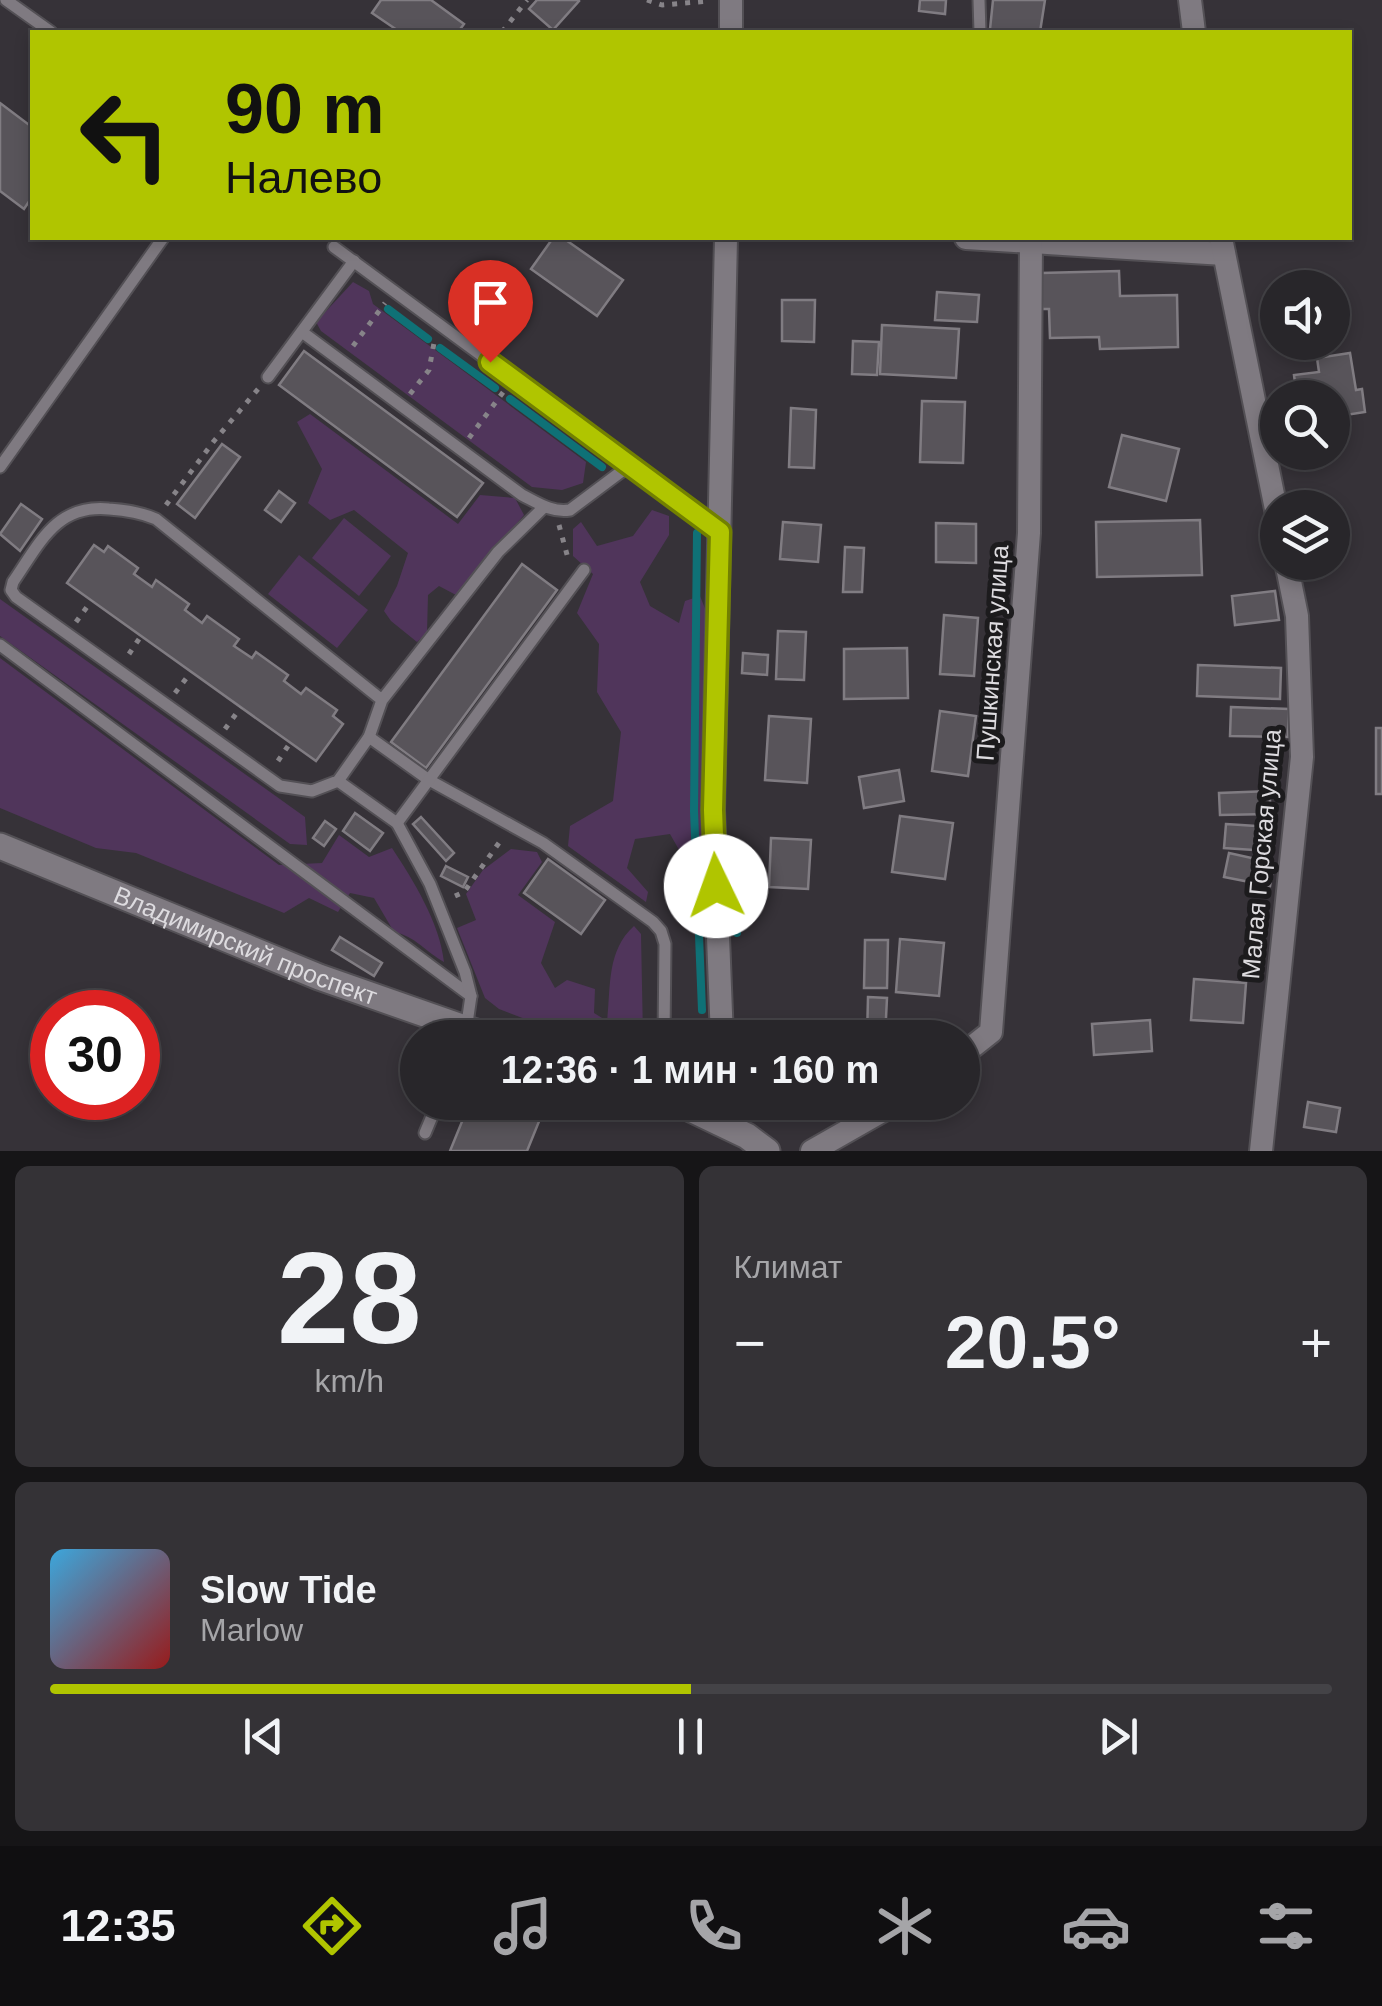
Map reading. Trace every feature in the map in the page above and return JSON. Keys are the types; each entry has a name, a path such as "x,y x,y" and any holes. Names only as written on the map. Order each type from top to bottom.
{"main road":[{"name":"Владимирский проспект","path":"0,846 431,1020"},
{"path":"729,1120 766,1151"}],"street":[{"path":"730,30 731,0"},
{"path":"1190,0 1194,30"},
{"path":"721,1020 713,810 726,240"},
{"name":"Пушкинская улица","path":"980,1040 990,1032 1029,533 1030,240"},
{"path":"1057,240 1222,246 1272,490"},
{"name":"Малая Горская улица","path":"1261,1151 1302,757 1297,616 1290,580"},
{"path":"812,1151 866,1120"}],"lane":[{"path":"6,0 48,30"},
{"path":"979,0 980,30"},
{"path":"0,468 163,240"},
{"path":"334,247 720,532"},
{"path":"268,377 354,261"},
{"path":"302,332 522,495 544,507 558,512 570,510 630,465"},
{"path":"382,700 156,519 140,512 95,507 72,510 52,527 13,582 11,590 29,606 280,786 312,791 338,781 369,737 382,700 498,552 544,507"},
{"path":"397,823 584,570"},
{"path":"0,645 471,996"},
{"path":"369,737 429,780 543,843 653,922 665,944 664,1020"},
{"path":"338,781 397,823 437,903 465,972 471,996 467,1020"},
{"path":"426,1133 431,1120"}],"path":[{"path":"504,30 527,0"},
{"path":"647,0 662,5 722,0"},
{"path":"341,362 394,291"},
{"path":"402,406 428,370 431,347 445,328"},
{"path":"156,519 268,377"},
{"path":"460,450 513,379"},
{"path":"558,512 560,534 576,582"},
{"path":"437,903 464,892 512,826"}],"shaded area":[{"path":"353,282 369,291 373,304 586,462 583,483 562,490 532,487 321,331 316,322"},
{"path":"310,414 458,524 480,495 515,498 524,515 456,595 439,586 428,595 427,633 417,642 384,611 408,553 354,510 330,520 308,503 322,469 297,422"},
{"path":"652,510 669,516 669,535 640,582 650,606 679,623 685,601 700,596 706,611 703,862 690,869 670,834 635,839 627,868 648,892 646,902 568,846 570,826 613,801 621,732 597,692 599,644 577,613 593,574 573,556 573,529 581,522 597,546 633,536"},
{"path":"344,518 391,556 359,596 312,558"},
{"path":"299,555 368,610 337,648 268,594"},
{"path":"0,599 305,817 307,845 290,844 0,636"},
{"path":"0,658 279,865 322,863 339,835 369,857 392,848 431,917 444,962 394,932 374,898 350,893 338,912 309,898 284,913 136,853 96,848 0,808"},
{"path":"511,849 537,852 542,862 518,895 555,922 541,963 555,988 567,980 595,989 594,1013 605,1020 528,1020 499,1009 485,998 457,928 476,920 466,894 483,870"},
{"path":"634,926 641,934 643,1020 607,1020 614,959"}],"building":[{"path":"381,0 431,0 464,24 460,30 397,30 372,13"},
{"path":"537,0 579,1 553,30 529,9"},
{"path":"920,0 946,0 945,14 919,11"},
{"path":"993,0 1045,0 1040,30 990,29"},
{"path":"0,103 30,126 30,200 24,209 0,191"},
{"path":"552,240 566,240 623,280 597,316 531,269"},
{"path":"1119,271 1120,296 1177,295 1178,347 1100,349 1099,337 1050,338 1049,309 1042,309 1041,273"},
{"path":"937,292 979,295 977,322 935,320"},
{"path":"782,300 815,300 814,342 782,341"},
{"path":"882,325 959,329 956,378 880,374"},
{"path":"853,341 879,342 877,375 852,374"},
{"path":"304,351 483,483 457,517 279,385"},
{"path":"1350,353 1356,390 1362,389 1365,412 1350,414 1350,380 1295,380 1294,375 1319,372 1317,360 1350,360"},
{"path":"922,401 965,402 963,463 920,462"},
{"path":"791,408 816,410 814,468 789,467"},
{"path":"1122,435 1179,449 1166,501 1109,487"},
{"path":"222,444 240,457 195,518 177,504"},
{"path":"279,491 295,503 281,522 265,510"},
{"path":"21,504 42,519 20,551 0,534"},
{"path":"1200,520 1202,575 1097,577 1096,522"},
{"path":"783,522 821,525 818,562 780,559"},
{"path":"936,523 976,524 976,563 936,562"},
{"path":"94,545 104,552 108,546 138,568 134,574 152,587 156,580 189,604 185,610 202,623 207,616 239,639 234,646 252,658 256,652 288,675 284,681 301,694 306,688 337,710 333,716 343,724 316,761 67,583"},
{"path":"845,547 864,548 862,592 843,592"},
{"path":"522,564 557,590 426,768 391,742"},
{"path":"1275,591 1279,620 1235,625 1232,596"},
{"path":"944,615 978,618 974,676 940,674"},
{"path":"778,631 806,632 804,680 776,679"},
{"path":"907,648 908,698 844,699 844,649"},
{"path":"743,653 768,655 767,675 742,673"},
{"path":"1198,665 1281,668 1280,699 1197,696"},
{"path":"1231,707 1289,709 1288,737 1230,736"},
{"path":"940,711 976,716 968,776 932,771"},
{"path":"769,716 811,719 807,783 765,780"},
{"path":"1376,728 1382,728 1382,794 1376,794"},
{"path":"899,770 904,801 864,808 859,777"},
{"path":"1270,791 1270,814 1220,815 1219,793"},
{"path":"355,813 383,833 370,851 343,831"},
{"path":"900,816 953,823 945,879 892,872"},
{"path":"421,817 454,853 446,861 413,824"},
{"path":"325,821 336,829 324,846 313,838"},
{"path":"1226,824 1271,827 1269,851 1224,848"},
{"path":"771,838 811,840 808,889 769,887"},
{"path":"1229,853 1274,863 1270,886 1224,877"},
{"path":"548,859 605,900 581,934 524,893"},
{"path":"446,866 468,877 463,887 441,876"},
{"path":"340,937 382,963 374,976 332,950"},
{"path":"900,939 944,943 939,996 896,992"},
{"path":"865,940 888,940 887,988 864,988"},
{"path":"1194,979 1246,983 1243,1023 1191,1020"},
{"path":"868,997 887,998 886,1020 867,1020"},
{"path":"1150,1020 1152,1051 1094,1055 1092,1024"},
{"path":"1308,1102 1340,1108 1336,1132 1304,1127"},
{"path":"463,1120 540,1120 527,1151 450,1151"}],"waterway":[{"path":"388,309 428,339"},
{"path":"440,348 495,388"},
{"path":"510,399 602,467"},
{"path":"697,533 694,811 702,1010"},
{"path":"734,863 737,933"}],"route":[{"path":"490,362 720,532 713,810 716,886"}]}
